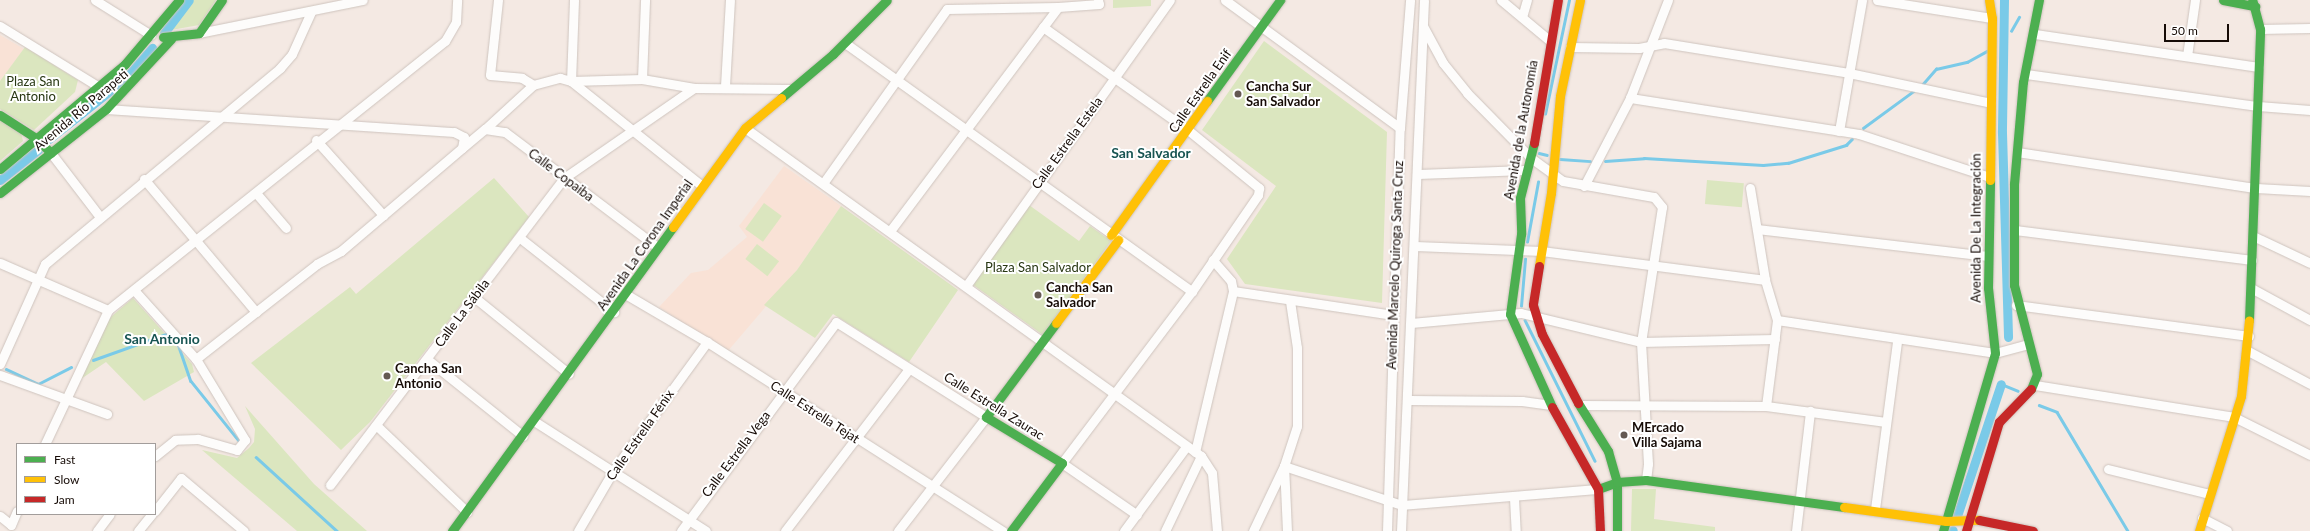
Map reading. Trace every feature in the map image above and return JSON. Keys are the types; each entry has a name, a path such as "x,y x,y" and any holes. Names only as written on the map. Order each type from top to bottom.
{"street":[{"path":"95,0 151,35 171,39 311,12 363,0"},
{"name":"Avenida Río Parapeti","path":"0,169 99,87 151,35 179,0"},
{"path":"199,33 222,0"},
{"path":"45,443 64,400 108,310 256,193 316,140 445,41 456,22 457,0"},
{"path":"498,0 490,75 522,78 533,85"},
{"path":"571,81 574,0"},
{"path":"642,79 645,0"},
{"path":"725,86 730,0"},
{"name":"Avenida La Corona Imperial","path":"452,531 627,295 657,247 745,128 845,43 887,0"},
{"name":"Calle Estrella Estela","path":"966,286 1170,0"},
{"path":"1225,0 1400,128"},
{"name":"Calle Estrella Enif","path":"986,417 1044,341 1188,130 1280,0"},
{"name":"Avenida Marcelo Quiroga Santa Cruz","path":"1387,531 1400,128 1410,0"},
{"name":"Avenida Marcelo Quiroga Santa Cruz","path":"1402,531 1402,505 1409,400 1424,0"},
{"path":"1501,0 1550,40"},
{"path":"1522,17 1527,0"},
{"name":"Avenida de la Autonomía","path":"1510,314 1525,170 1532,158 1550,40 1558,0"},
{"path":"1580,0 1570,47 1552,172 1535,315 1579,405 1608,451 1617,482 1617,531"},
{"path":"1584,186 1630,98 1652,46 1668,0"},
{"path":"1839,131 1862,0"},
{"path":"1877,0 1992,18"},
{"name":"Avenida De La Integración","path":"1946,521 1995,353 1987,256 1987,176 1991,103 1992,18 1989,0"},
{"path":"1966,531 1999,422 2035,385 2037,374 2016,305 2015,230 2016,152 2026,74 2035,34 2039,0"},
{"path":"2187,56 2195,0"},
{"path":"2199,531 2209,494 2234,416 2248,351 2256,188 2260,29 2253,3 2224,0"},
{"path":"824,182 895,79 947,9 953,4 1058,7 1098,2"},
{"path":"890,231 1058,7"},
{"path":"0,364 45,264 144,180 222,118 280,68 292,54 311,12"},
{"path":"0,26 99,87"},
{"path":"1424,26 1440,58 1467,94 1532,158 1563,181 1584,186 1654,197 1662,207 1641,342 1648,464 1646,480"},
{"path":"1011,531 1192,291 1258,195 1258,188 1188,130 1043,27"},
{"path":"2260,29 2310,28"},
{"path":"2035,34 2259,67"},
{"name":"Avenida Río Parapeti","path":"0,193 106,109 143,73 171,39"},
{"path":"845,43 1038,183 1192,291"},
{"path":"1570,47 1652,46 1664,43 1849,73 1991,103"},
{"path":"2026,74 2258,106 2310,110"},
{"path":"196,359 317,264 341,251 485,130 533,85 560,78 571,81 642,79 694,88 725,86 791,89"},
{"path":"571,81 702,186"},
{"name":"Calle La Sábila","path":"330,485 520,238 564,178 631,130 694,88"},
{"path":"1630,98 1839,131 1884,141 1987,176"},
{"path":"106,109 222,118 454,132 464,137 462,148"},
{"path":"0,115 36,138 51,153 100,217"},
{"path":"745,128 824,182 1044,341 1186,447 1198,454 1212,473 1218,531"},
{"name":"Calle Copaiba","path":"485,130 505,132 657,247"},
{"path":"316,140 383,215"},
{"path":"2016,152 2256,188 2310,192"},
{"path":"1418,174 1525,170"},
{"path":"144,180 195,242 256,312"},
{"path":"1750,188 1766,280 1777,320 1766,406"},
{"path":"256,193 286,228"},
{"path":"1757,229 1987,256"},
{"path":"2015,230 2252,260"},
{"path":"2253,236 2310,263"},
{"path":"520,238 614,312"},
{"path":"1415,246 1542,251 1766,280"},
{"path":"1165,531 1198,454 1233,291 1231,281 1213,260"},
{"path":"0,263 37,281 108,310"},
{"path":"2251,288 2310,320"},
{"path":"134,290 196,359 245,440 237,450 198,439 175,440 156,455"},
{"path":"1233,291 1290,301 1393,315"},
{"name":"Calle Estrella Tejat","path":"627,295 707,342 1003,531"},
{"path":"474,297 569,374"},
{"path":"1254,531 1284,466 1297,426 1297,348 1290,301"},
{"path":"2016,305 2249,336"},
{"path":"1510,314 1551,405 1598,489 1600,531"},
{"path":"1411,323 1510,314 1535,315 1641,342 1775,339"},
{"path":"1777,320 1897,340 1995,353 2029,344"},
{"name":"Calle Estrella Zaurac","path":"836,322 986,417 1062,463 1137,515"},
{"name":"Calle Estrella Vega","path":"681,531 687,520 782,391 836,322"},
{"path":"1875,509 1897,340"},
{"name":"Calle Estrella Fénix","path":"578,531 613,471 707,342"},
{"path":"2248,351 2310,384"},
{"path":"427,359 523,436"},
{"path":"785,531 910,369"},
{"path":"0,375 64,400 107,414"},
{"path":"2035,385 2234,416 2310,455"},
{"path":"1409,400 1522,400 1551,405"},
{"path":"1579,405 1644,403 1766,406 1886,422"},
{"path":"1796,531 1810,411"},
{"path":"898,531 986,417"},
{"path":"534,421 706,531"},
{"path":"376,425 467,512"},
{"path":"1124,531 1186,447"},
{"path":"1284,466 1387,502 1402,505 1514,498 1598,489 1617,482 1646,480 1875,509 1946,521 1969,518 2032,531"},
{"path":"1284,466 1287,531"},
{"path":"2108,469 2209,494"},
{"path":"156,510 181,478 240,530"},
{"path":"1514,498 1516,531"},
{"path":"0,516 11,525 16,513"},
{"path":"97,531 109,515"},
{"path":"138,531 151,515"},
{"path":"2202,518 2227,531"},
{"path":"1943,531 1946,521"}],"shaded area":[{"path":"0,35 24,49 0,81"},
{"path":"784,166 841,206 797,270 727,352 659,307 691,273 708,270 747,237 739,226"}],"green space":[{"path":"185,0 216,0 199,25 160,32"},
{"path":"1113,0 1151,0 1151,6 1113,8"},
{"path":"1264,41 1387,132 1382,303 1245,284 1227,259 1276,186 1202,130"},
{"name":"Plaza San Antonio","path":"25,47 78,80 75,92 34,130 0,109 0,81"},
{"name":"Plaza San Antonio","path":"0,119 21,133 23,141 0,161"},
{"path":"494,178 529,217 370,422 341,450 251,363 350,287 356,294"},
{"path":"1707,180 1744,183 1742,207 1705,204"},
{"path":"764,203 782,216 763,242 745,229"},
{"name":"Plaza San Salvador","path":"1029,205 1079,241 1090,226 1111,241 1043,335 972,284"},
{"path":"841,206 958,290 909,362 833,314 815,338 764,305 797,270"},
{"path":"757,244 779,261 767,276 745,259"},
{"path":"133,298 192,364 194,372 144,401 106,362 81,379 106,321"},
{"path":"245,406 314,484 367,531 297,531 202,450 237,458 249,448 254,442 255,429"},
{"path":"1632,489 1656,489 1654,519 1715,527 1715,531 1631,531"}],"waterway":[{"path":"164,33 189,0"},
{"path":"1545,114 1569,0"},
{"path":"2004,0 2002,133 2008,337"},
{"path":"2011,31 2019,17"},
{"path":"49,139 126,78 152,48"},
{"path":"1921,86 1936,69 1967,62 1987,51"},
{"path":"1863,128 1915,90"},
{"path":"1605,161 1644,158 1763,165 1788,163 1846,145 1852,139"},
{"path":"0,180 39,149"},
{"path":"1539,153 1547,155"},
{"path":"1560,159 1590,161"},
{"path":"1527,242 1538,182"},
{"path":"1521,306 1525,259"},
{"path":"1525,320 1595,461"},
{"path":"93,360 169,333"},
{"path":"178,344 191,381 240,442"},
{"path":"6,369 38,384 71,367"},
{"path":"2001,384 2018,391"},
{"path":"1956,519 2001,384"},
{"path":"2039,405 2057,412 2128,531"},
{"path":"256,457 337,531"}],"traffic: fast":[{"path":"0,169 125,64 179,0"},
{"path":"163,37 199,33 222,0"},
{"path":"781,98 833,54 887,0"},
{"path":"1207,101 1280,0"},
{"path":"2031,389 2037,374 2014,285 2014,184 2023,82 2039,0"},
{"path":"2223,0 2255,6"},
{"path":"2249,320 2260,29 2252,0"},
{"path":"0,193 106,109 171,39"},
{"path":"0,115 36,138 51,153"},
{"path":"1534,143 1520,198 1521,234 1510,314 1552,407"},
{"path":"1943,531 1995,353 1988,288 1990,180"},
{"path":"452,531 673,227"},
{"path":"1011,531 1062,463 986,417 1056,323"},
{"path":"1578,403 1608,451 1617,482 1617,531"},
{"path":"1598,489 1617,482 1646,480 1844,507"}],"traffic: slow":[{"path":"1539,266 1551,193 1560,96 1580,0"},
{"path":"1989,0 1992,18 1990,180"},
{"path":"673,227 745,128 781,98"},
{"path":"1111,235 1207,101"},
{"path":"1056,323 1118,240"},
{"path":"2199,531 2241,396 2249,320"},
{"path":"1844,507 1946,521 1979,520"}],"traffic: jam":[{"path":"1534,143 1558,0"},
{"path":"1539,266 1533,305 1542,334 1578,403"},
{"path":"1966,531 1999,422 2031,389"},
{"path":"1552,407 1598,489 1600,531"},
{"path":"1979,520 2033,531"}],"place":[{"name":"Cancha Sur San Salvador","path":"1238,94"},
{"name":"Cancha San Salvador","path":"1038,295"},
{"name":"Cancha San Antonio","path":"387,376"},
{"name":"MErcado Villa Sajama","path":"1624,435"}],"district":[{"name":"San Salvador","path":"1151,153"},
{"name":"San Antonio","path":"162,339"}]}
